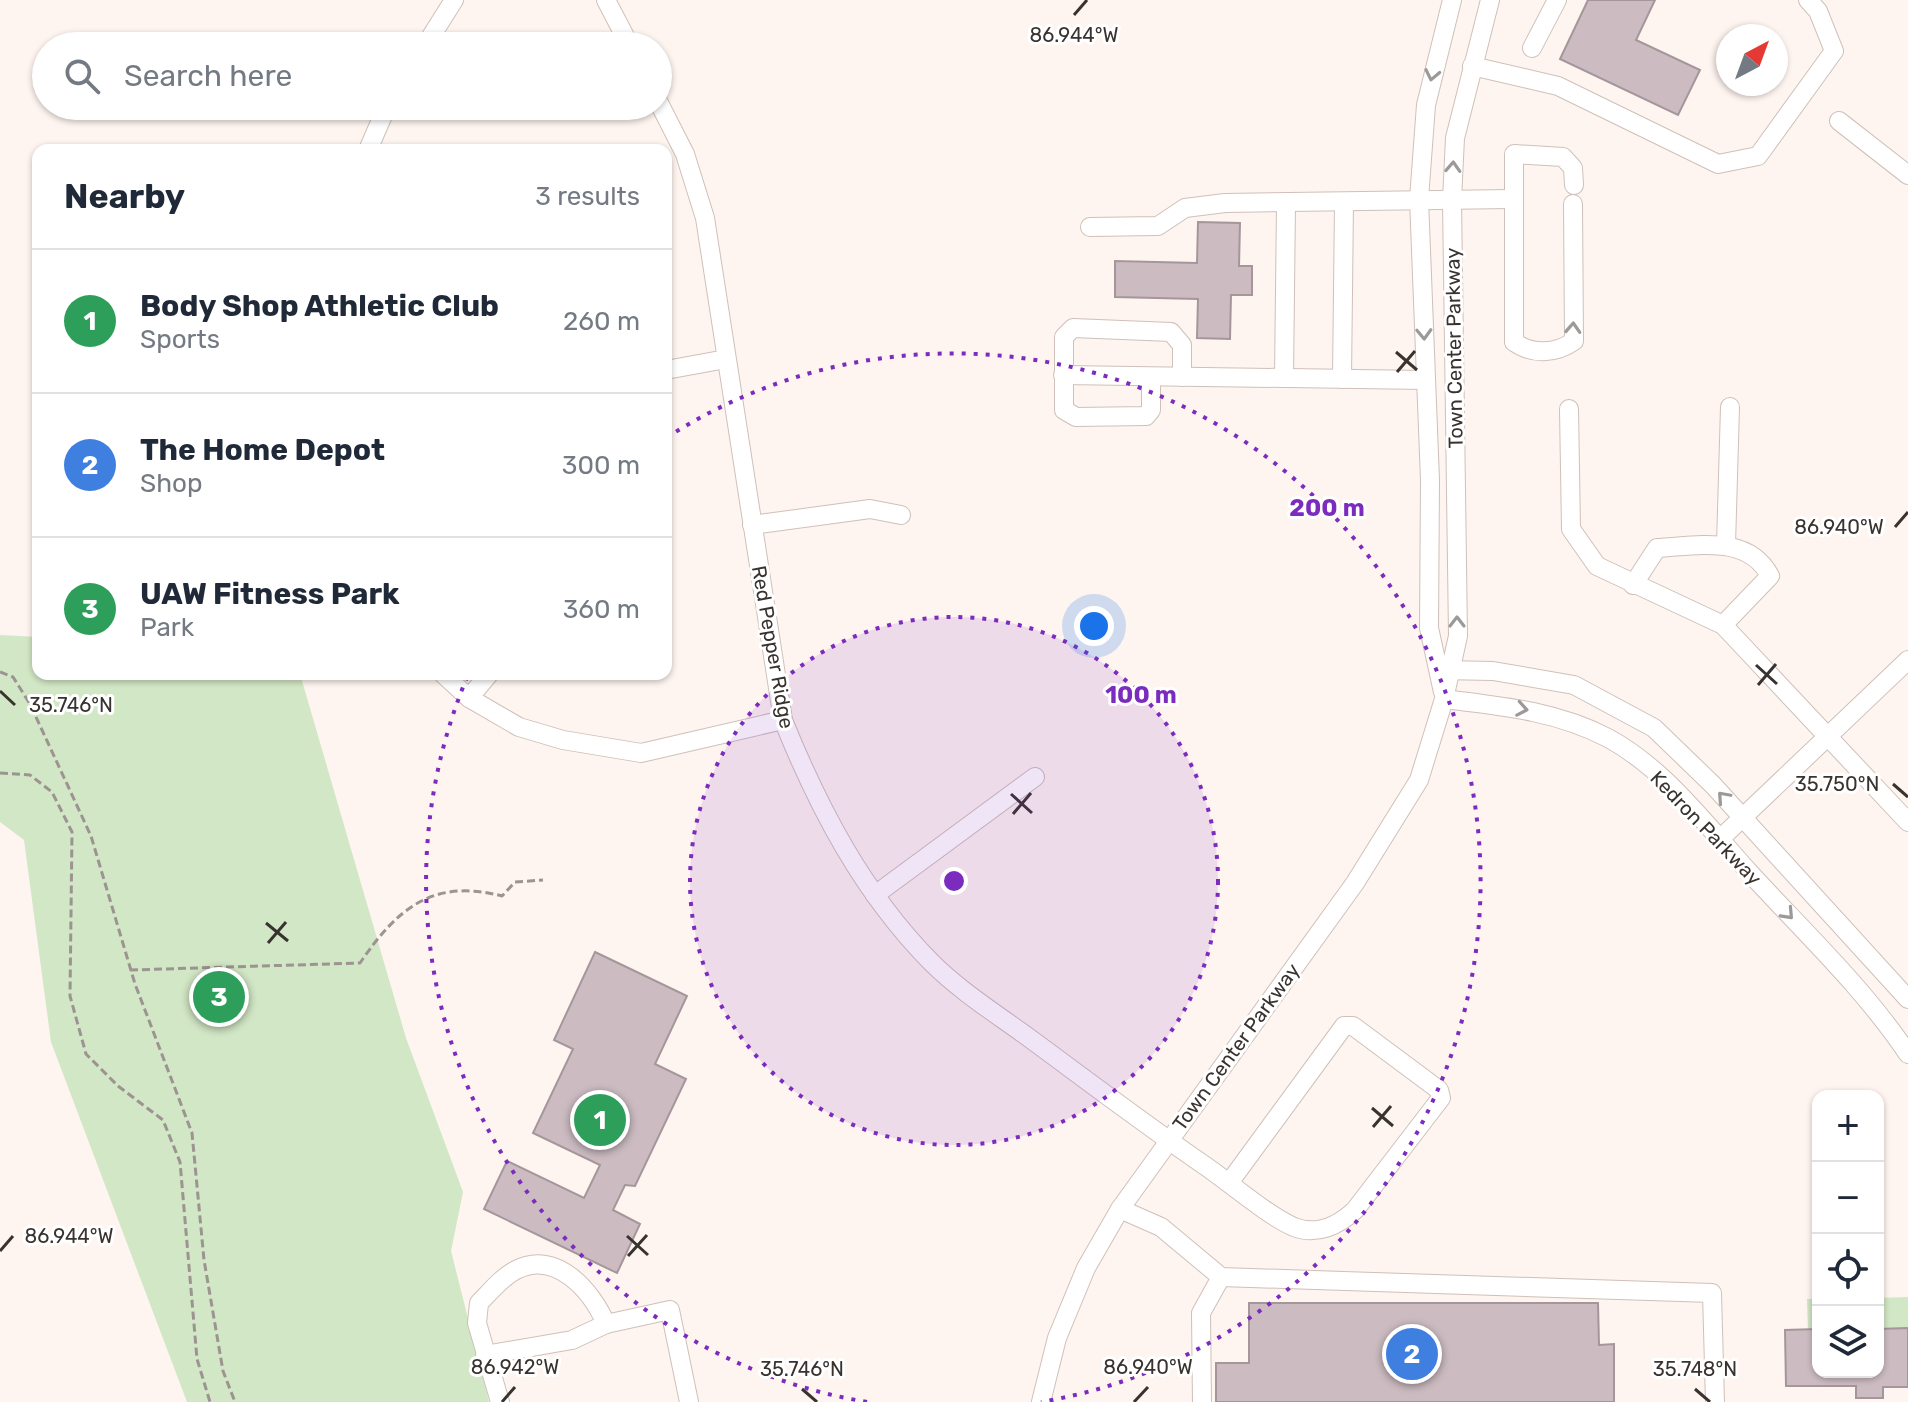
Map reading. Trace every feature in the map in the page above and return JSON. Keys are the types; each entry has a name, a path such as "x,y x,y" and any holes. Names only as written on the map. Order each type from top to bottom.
{"street":[{"path":"434,32 454,0"},
{"path":"606,0 623,32"},
{"name":"Town Center Parkway","path":"1041,1402 1057,1338 1086,1268 1120,1209 1355,883 1419,780 1444,699 1444,670 1429,628 1430,480 1419,199 1426,105 1452,0"},
{"name":"Town Center Parkway","path":"1444,670 1458,636 1452,200 1455,138 1490,0"},
{"path":"1532,48 1557,0"},
{"path":"1472,66 1558,86 1718,164 1758,156 1834,51 1818,11 1808,0"},
{"path":"371,144 381,120"},
{"name":"Red Pepper Ridge","path":"668,120 685,154 705,218 783,720 813,793 875,895 931,962 966,993 1169,1141 1229,1183 1293,1227 1309,1230 1342,1222 1441,1098 1439,1090 1353,1026 1344,1026 1229,1183"},
{"path":"1839,121 1908,175"},
{"path":"1514,154 1563,157 1573,168 1574,341 1562,350 1526,351 1514,342 1512,199 1514,154"},
{"path":"1090,227 1158,226 1171,214 1185,208 1225,203 1512,199"},
{"path":"1284,378 1286,203"},
{"path":"1342,379 1344,203"},
{"path":"1151,377 1151,410 1146,416 1076,417 1064,410 1064,337 1073,328 1171,332 1182,345 1182,377"},
{"path":"672,369 726,359"},
{"path":"1063,375 1426,380"},
{"path":"1726,545 1730,407"},
{"path":"1569,409 1571,529 1597,566 1723,625 1908,822"},
{"path":"752,525 870,509 901,515"},
{"path":"1633,585 1657,548 1726,545 1746,549 1764,564 1770,576 1723,625"},
{"path":"1720,839 1908,660"},
{"name":"Kedron Parkway","path":"1444,670 1493,671 1574,685 1625,710 1672,745 1904,988"},
{"path":"450,680 469,698 519,727 563,740 641,753 783,720"},
{"path":"469,698 484,680"},
{"name":"Kedron Parkway","path":"1444,699 1522,708 1563,718 1610,739 1692,807 1877,1009 1908,1054"},
{"path":"875,895 1035,777"},
{"path":"1877,1009 1904,988"},
{"path":"1120,1209 1161,1227 1221,1277 1712,1293 1715,1402"},
{"path":"500,1402 477,1323 479,1303 515,1271 530,1265 552,1264 574,1280 597,1304 606,1324"},
{"path":"1202,1402 1201,1313 1221,1277"},
{"path":"485,1355 572,1340 606,1324 670,1310 689,1402"}],"path":[{"path":"0,672 13,677 30,704 91,836 130,970 192,1133 204,1260 223,1371 235,1402"},
{"path":"0,773 30,775 52,792 72,832 70,996 86,1054 118,1086 163,1120 180,1162 197,1359 210,1402"},
{"path":"130,970 360,963 389,924 418,899 479,890 502,896 515,882 543,880"}],"green space":[{"path":"0,635 32,637 32,680 302,680 406,1038 463,1192 451,1251 489,1402 187,1402 51,1042 24,840 0,822"},
{"path":"1908,1297 1908,1328 1884,1329 1884,1298"},
{"path":"1807,1299 1812,1299 1812,1329 1808,1329"}],"building":[{"path":"1588,0 1655,0 1636,40 1700,70 1678,115 1560,59"},
{"path":"1198,222 1240,223 1239,266 1252,266 1252,295 1231,295 1230,339 1197,338 1198,299 1115,297 1115,261 1197,263"},
{"path":"595,952 687,996 655,1064 686,1079 635,1186 625,1185 613,1210 640,1224 617,1273 484,1209 507,1161 584,1198 600,1165 533,1133 573,1049 554,1040"},
{"path":"1249,1303 1598,1303 1599,1345 1614,1344 1614,1402 1216,1402 1216,1363 1249,1363"},
{"path":"1908,1328 1908,1387 1883,1387 1883,1398 1856,1398 1856,1386 1786,1386 1785,1330 1812,1329 1812,1378 1884,1378 1884,1329"}],"place":[{"name":"UAW Fitness Park","path":"219,997"},
{"name":"Body Shop Athletic Club","path":"600,1120"},
{"name":"The Home Depot","path":"1412,1354"}]}
